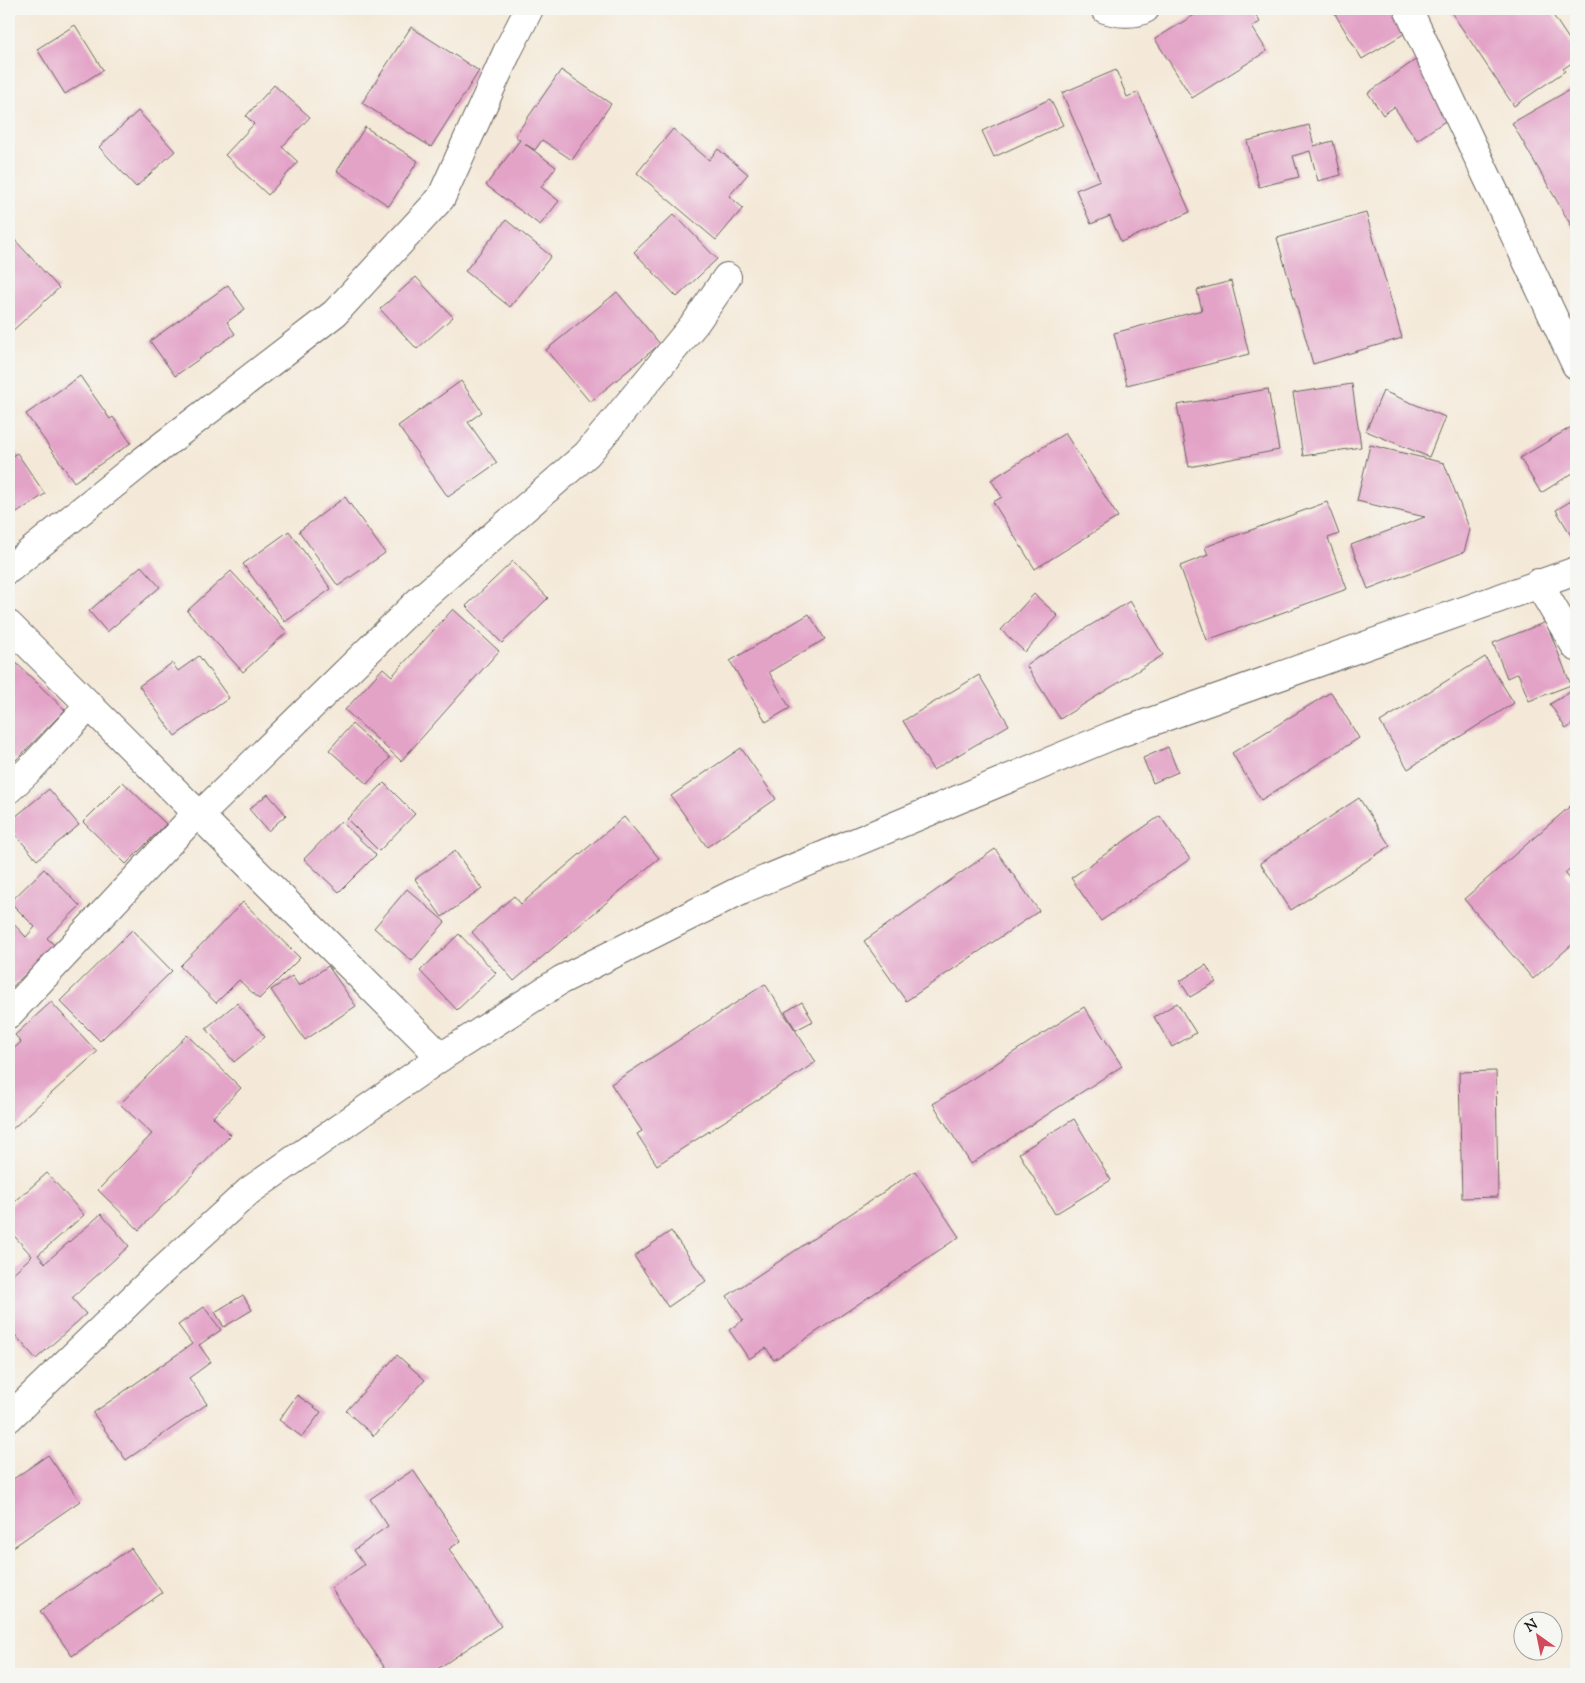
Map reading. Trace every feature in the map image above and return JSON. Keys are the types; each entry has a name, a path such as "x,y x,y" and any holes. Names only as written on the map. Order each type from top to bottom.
{"street":[{"path":"9,569 144,460 335,313 442,198 508,50 529,9"},
{"path":"1105,9 1113,12 1141,11 1145,9"},
{"path":"1408,9 1576,365"},
{"path":"9,1014 198,814 423,597 587,454 696,322 728,277"},
{"path":"9,1418 152,1280 248,1192 441,1057 561,980 742,889 1111,736 1576,571"},
{"path":"1538,583 1576,647"},
{"path":"9,625 441,1057"},
{"path":"9,789 90,705"}],"building":[{"path":"1204,9 1252,9 1260,22 1252,27 1267,51 1192,98 1155,39"},
{"path":"1332,9 1393,9 1407,32 1362,59"},
{"path":"1455,9 1549,9 1576,50 1576,60 1563,69 1565,71 1514,106 1451,12"},
{"path":"75,25 103,70 65,94 37,49"},
{"path":"411,27 479,71 431,147 362,103"},
{"path":"1421,56 1460,111 1417,140 1394,107 1383,115 1368,93"},
{"path":"561,70 611,104 572,160 542,140 535,150 525,144 556,167 541,187 559,201 540,225 486,185 520,140 515,136"},
{"path":"1116,70 1127,97 1138,92 1190,212 1121,242 1110,216 1091,224 1076,190 1100,180 1062,93"},
{"path":"274,85 310,117 282,147 298,162 268,195 225,155 254,124 246,116"},
{"path":"1576,86 1576,234 1512,123"},
{"path":"1050,99 1063,125 994,157 982,131"},
{"path":"138,111 175,151 136,187 99,147"},
{"path":"1309,125 1314,146 1333,141 1341,175 1318,181 1310,151 1293,156 1299,177 1259,187 1247,141"},
{"path":"365,127 418,161 389,206 337,171"},
{"path":"673,129 709,160 718,149 748,174 729,196 743,208 716,240 637,173"},
{"path":"1366,213 1402,338 1313,364 1277,238"},
{"path":"674,214 717,259 677,297 634,252"},
{"path":"506,220 551,256 510,307 465,271"},
{"path":"14,239 59,288 9,334 9,244"},
{"path":"416,277 453,317 417,349 380,309"},
{"path":"1231,281 1249,354 1127,385 1114,333 1202,310 1197,290"},
{"path":"228,285 245,309 227,322 235,334 175,376 150,341"},
{"path":"617,292 660,344 590,402 546,350"},
{"path":"80,376 110,419 113,417 131,443 74,482 26,414"},
{"path":"461,381 482,412 468,422 497,463 448,497 398,426"},
{"path":"1352,384 1361,447 1303,456 1293,393"},
{"path":"1268,389 1279,450 1189,467 1177,405"},
{"path":"1383,391 1445,417 1429,457 1366,431"},
{"path":"1576,424 1576,471 1541,493 1520,458"},
{"path":"1065,433 1118,517 1035,569 993,502 1002,497 991,480"},
{"path":"1370,445 1444,463 1470,530 1464,552 1368,589 1351,545 1425,517 1357,501"},
{"path":"17,453 45,494 9,518 9,458"},
{"path":"345,497 385,553 338,586 299,531"},
{"path":"1576,498 1576,544 1556,510"},
{"path":"1327,502 1339,534 1328,538 1347,589 1207,640 1180,566 1208,555 1205,547"},
{"path":"289,531 331,589 285,622 243,564"},
{"path":"513,561 548,598 502,643 466,606"},
{"path":"141,566 160,587 107,632 89,611"},
{"path":"231,571 287,632 243,672 187,611"},
{"path":"1034,594 1058,616 1025,652 1001,630"},
{"path":"1130,601 1163,655 1060,719 1026,665"},
{"path":"453,609 499,651 401,761 345,710 383,668 392,676"},
{"path":"809,614 825,639 769,672 790,708 766,722 730,661"},
{"path":"1546,622 1571,685 1529,701 1518,673 1507,678 1493,643"},
{"path":"9,656 65,710 16,760 9,753"},
{"path":"199,656 229,698 175,736 139,686 172,663 178,671"},
{"path":"1485,657 1514,703 1408,769 1380,722"},
{"path":"979,675 1009,725 933,770 903,721"},
{"path":"1572,691 1576,697 1576,722 1566,729 1550,704"},
{"path":"1331,692 1359,738 1261,800 1232,753"},
{"path":"352,724 390,758 367,784 329,750"},
{"path":"1168,747 1178,772 1153,783 1143,758"},
{"path":"741,748 776,799 707,847 671,796"},
{"path":"123,782 166,824 126,864 83,822"},
{"path":"384,783 415,814 379,851 347,819"},
{"path":"49,789 79,825 37,860 9,827 9,822"},
{"path":"268,794 286,815 268,831 249,809"},
{"path":"1359,798 1390,846 1291,910 1260,863"},
{"path":"1576,801 1576,863 1565,873 1576,886 1576,941 1533,979 1464,899"},
{"path":"1160,816 1190,859 1101,921 1071,878"},
{"path":"624,817 659,858 514,981 472,932 514,896 521,904"},
{"path":"341,821 376,855 339,892 304,859"},
{"path":"995,849 1039,911 906,1001 864,941"},
{"path":"455,851 482,889 442,917 415,879"},
{"path":"44,869 80,906 47,938 55,946 9,990 9,919 26,937 35,927 10,902"},
{"path":"407,889 445,922 412,961 374,928"},
{"path":"243,902 300,958 259,999 239,980 216,1003 180,966"},
{"path":"132,930 172,971 100,1041 60,1001"},
{"path":"459,934 496,973 457,1010 420,971"},
{"path":"1206,965 1216,982 1190,997 1180,981"},
{"path":"328,966 356,1006 305,1040 271,990 292,976 299,986"},
{"path":"765,984 816,1062 657,1165 637,1134 642,1131 611,1084"},
{"path":"51,1002 97,1052 9,1132 9,1053 21,1042 15,1035"},
{"path":"802,1002 813,1021 796,1030 785,1012"},
{"path":"237,1003 265,1037 234,1062 206,1028"},
{"path":"1177,1003 1196,1033 1172,1047 1154,1017"},
{"path":"1084,1007 1122,1066 971,1164 933,1104"},
{"path":"187,1035 241,1088 213,1117 231,1135 139,1230 98,1190 152,1134 120,1104"},
{"path":"1496,1071 1498,1197 1462,1198 1459,1072"},
{"path":"1074,1119 1111,1180 1055,1214 1019,1153"},
{"path":"915,1171 959,1237 774,1360 766,1348 749,1359 729,1330 743,1320 727,1296"},
{"path":"47,1173 84,1215 38,1255 45,1263 101,1214 129,1246 72,1298 86,1314 36,1359 9,1328 9,1277 32,1256 9,1230 9,1207"},
{"path":"671,1231 706,1281 668,1307 634,1256"},
{"path":"243,1295 252,1310 224,1327 215,1312"},
{"path":"204,1307 221,1330 199,1345 211,1362 189,1378 207,1404 126,1460 93,1413 192,1344 178,1325"},
{"path":"397,1355 425,1380 374,1436 346,1411"},
{"path":"297,1395 321,1412 302,1437 279,1420"},
{"path":"48,1455 80,1501 9,1550 9,1482"},
{"path":"413,1470 461,1541 449,1549 501,1626 430,1674 389,1674 331,1588 364,1565 354,1550 388,1526 370,1499"},
{"path":"131,1548 162,1593 72,1656 40,1611"}]}
